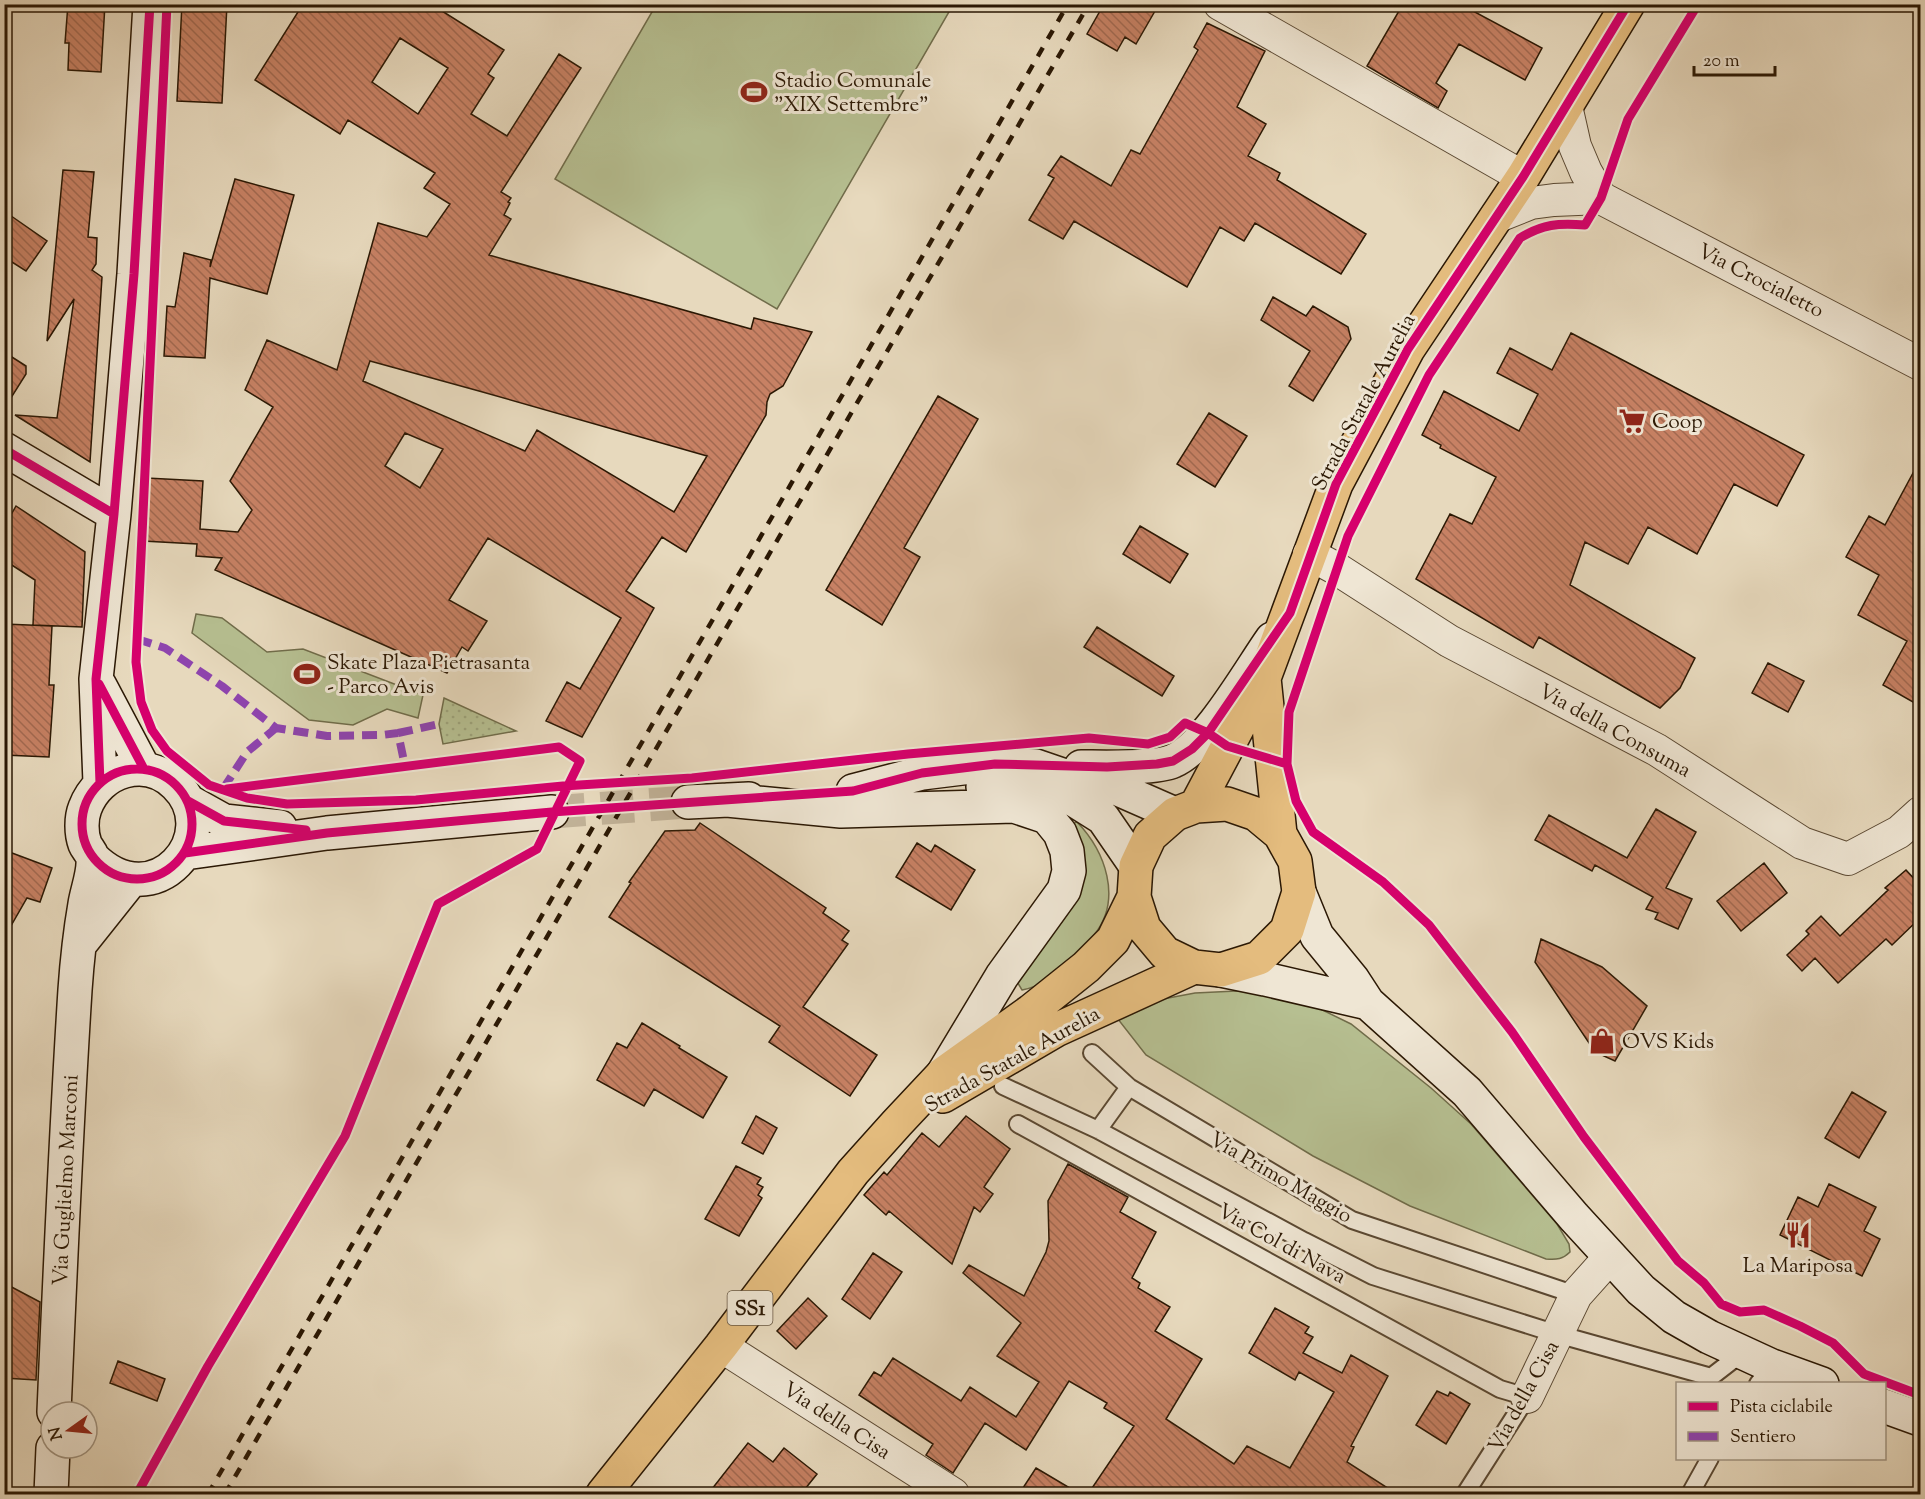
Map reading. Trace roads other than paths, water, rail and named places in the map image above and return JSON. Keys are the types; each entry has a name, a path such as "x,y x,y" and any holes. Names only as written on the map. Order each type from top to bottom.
{"main road":[{"name":"Strada Statale Aurelia","path":"1186,810 1264,678 1336,484 1408,349 1523,177 1628,4"},
{"name":"Strada Statale Aurelia","path":"1264,678 1280,834"},
{"path":"1227,804 1256,814 1280,834 1295,861 1299,892 1287,930 1259,958 1208,969 1165,952 1144,928 1135,882 1150,836 1186,810 1227,804"},
{"name":"Strada Statale Aurelia","path":"603,1494 721,1346 853,1172 943,1074 1031,1011 1086,967 1113,940 1135,882"},
{"name":"Strada Statale Aurelia","path":"897,1123 1056,1030 1208,969"}],"street":[{"path":"100,783 96,679 114,514 134,273 150,4"},
{"path":"1220,4 1523,177"},
{"path":"1566,106 1575,146 1601,198"},
{"name":"Via Crocialetto","path":"1496,217 1532,203 1601,198 1920,364"},
{"path":"4,448 114,514"},
{"name":"Via della Consuma","path":"1309,554 1338,569 1449,641 1657,750 1802,843 1848,859 1899,832 1920,813"},
{"name":"Strada Statale Aurelia","path":"1036,766 1107,767 1173,762 1192,749 1208,733 1290,613"},
{"path":"96,679 144,769"},
{"path":"853,791 922,773 995,764 1036,766 1186,810"},
{"path":"144,769 162,774 177,785 188,801 192,818 191,837 185,853 175,866 162,875 147,880 131,880 104,869 93,858 83,836 83,811 90,796 100,783 120,771 144,769"},
{"path":"688,802 853,791 1052,786 1103,818 1135,882"},
{"path":"727,800 841,811 1014,806 1047,817 1060,832 1067,851 1069,871 1064,890 1002,976 943,1074"},
{"path":"188,801 224,820 327,833"},
{"path":"185,853 327,833 552,812"},
{"name":"Via Guglielmo Marconi","path":"55,1400 77,948 93,858"},
{"path":"77,948 131,880"},
{"path":"1299,892 1317,936 1353,980 1368,1003 1467,1092 1641,1290 1674,1317 1742,1353 1765,1375 1815,1382"},
{"path":"1208,969 1368,1003"},
{"path":"1576,1295 1610,1257"},
{"name":"Via della Cisa","path":"1527,1397 1576,1295"},
{"name":"Via della Cisa","path":"721,1346 953,1494"},
{"path":"1886,1407 1920,1419"},
{"path":"51,1494 52,1460"}],"lane":[{"name":"Via Primo Maggio","path":"1092,1053 1129,1087 1352,1220 1576,1295"},
{"path":"1003,1086 1098,1130 1373,1276 1557,1334 1711,1377 1742,1353"},
{"path":"1098,1130 1129,1087"},
{"name":"Via Col di Nava","path":"1018,1124 1500,1389 1527,1397"},
{"name":"Via della Cisa","path":"1465,1494 1527,1397"},
{"path":"1690,1494 1709,1460"}],"tunnel":[{"path":"552,812 688,802"}],"railway":[{"path":"208,1494 1068,4"},
{"path":"225,1494 1089,4"}],"place":[{"name":"Stadio Comunale \"XIX Settembre\"","path":"754,92"},
{"name":"Coop","path":"1632,421"},
{"name":"Skate Plaza Pietrasanta - Parco Avis","path":"307,674"},
{"name":"OVS Kids","path":"1602,1041"},
{"name":"La Mariposa","path":"1798,1235"}]}
